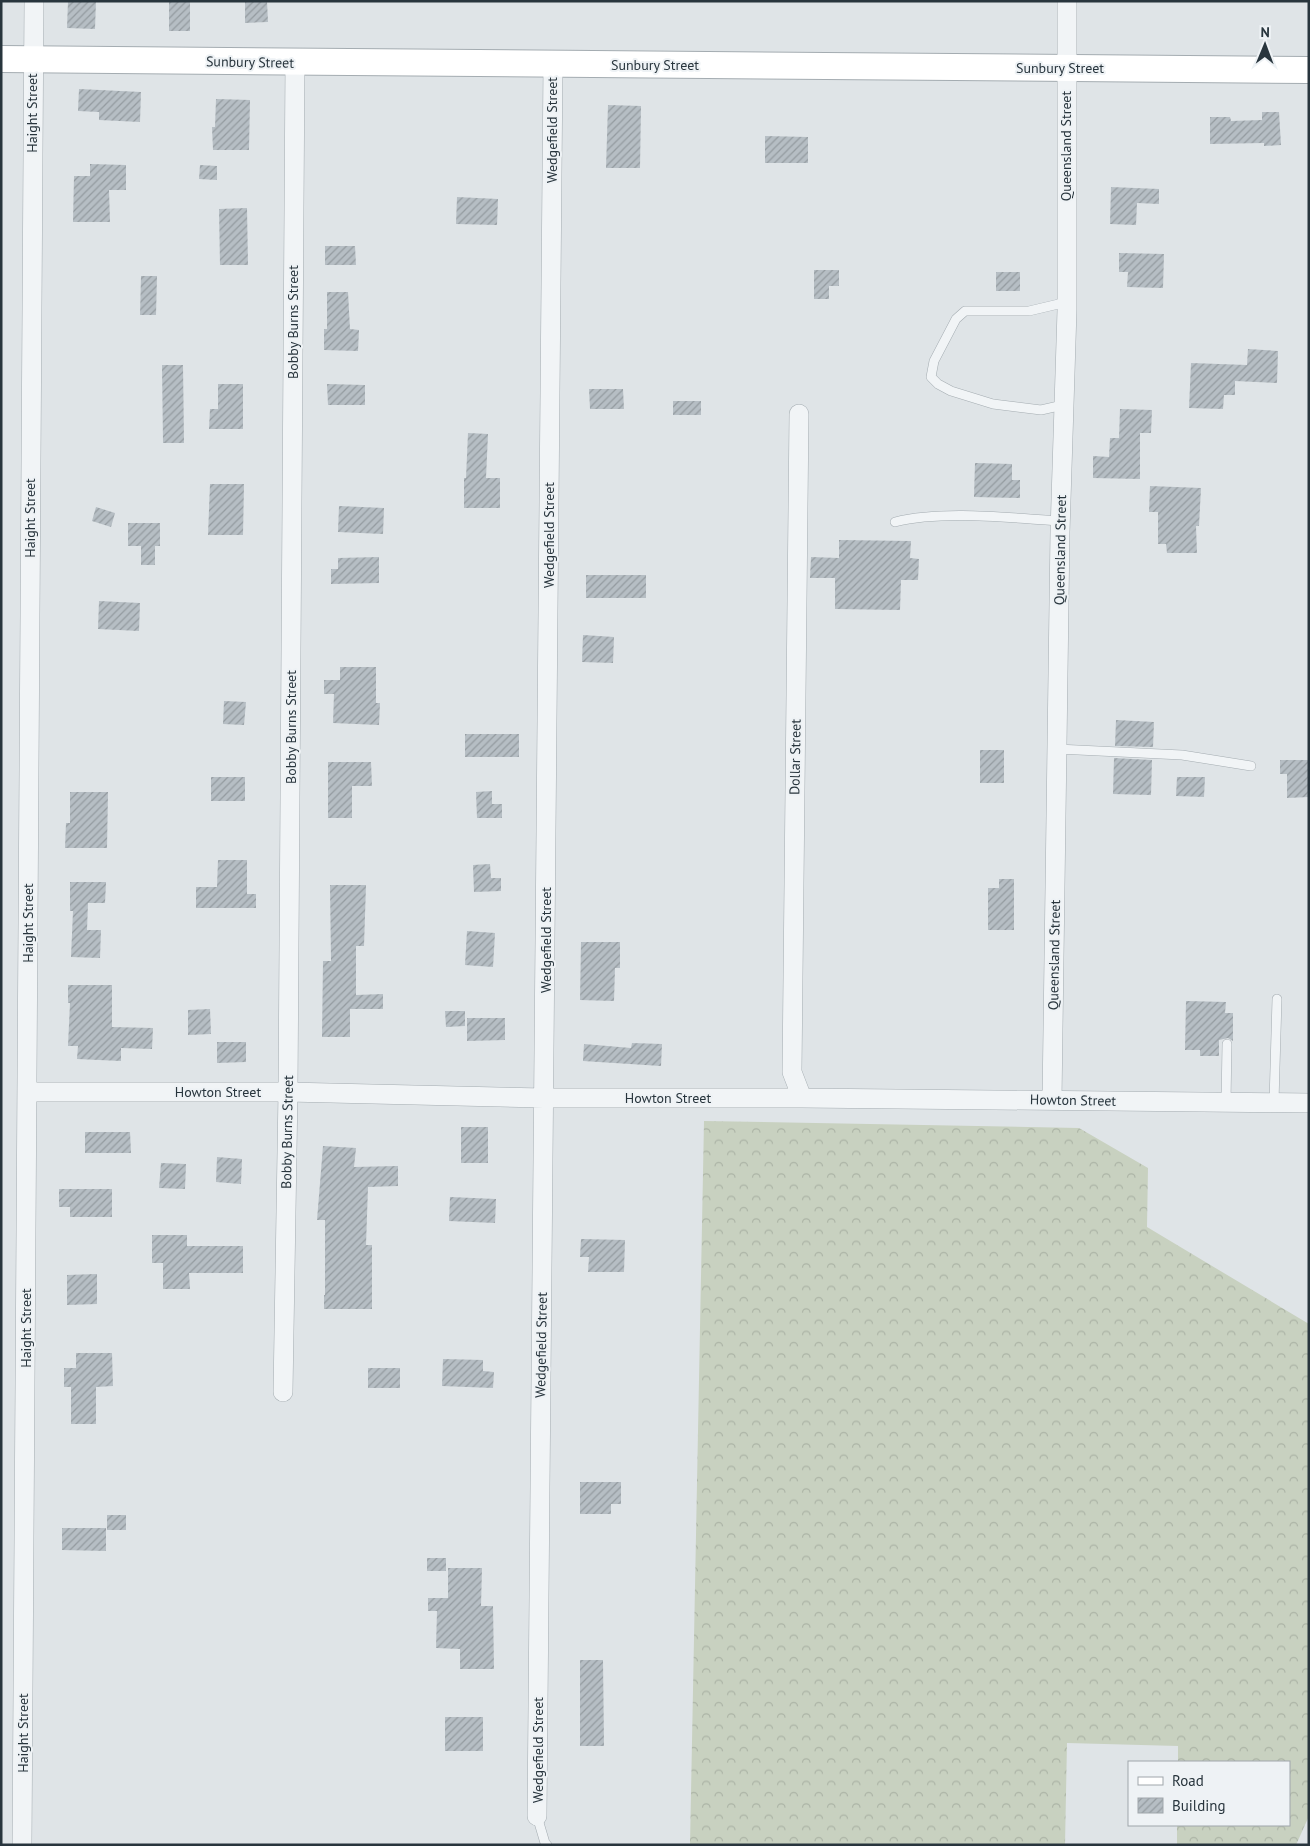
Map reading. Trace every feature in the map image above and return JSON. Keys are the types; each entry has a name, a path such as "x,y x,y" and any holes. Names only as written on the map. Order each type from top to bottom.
{"street":[{"name":"Haight Street","path":"22,1845 34,1"},
{"name":"Queensland Street","path":"1052,1100 1060,521 1066,302 1067,1"},
{"name":"Sunbury Street","path":"1,60 33,58 553,65 1309,70"},
{"name":"Bobby Burns Street","path":"283,1392 288,1092 295,62"},
{"name":"Wedgefield Street","path":"537,1816 553,65"},
{"name":"Dollar Street","path":"799,414 792,1072 802,1098"},
{"name":"Howton Street","path":"28,1092 288,1092 544,1098 802,1098 1309,1103"}],"lane":[{"path":"1064,405 1041,410 993,404 951,391 938,384 931,377 934,361 956,319 966,311 1029,311 1066,302"},
{"path":"895,522 909,518 956,516 1060,521"},
{"path":"1057,749 1182,755 1251,766"},
{"path":"1274,1102 1276,999"},
{"path":"1226,1102 1227,1044"},
{"path":"537,1816 545,1844 547,1845"}],"green space":[{"path":"704,1121 1079,1128 1148,1168 1147,1227 1309,1324 1309,1816 1296,1845 1177,1845 1177,1826 1290,1826 1290,1761 1178,1761 1178,1746 1067,1743 1065,1845 690,1845"}],"building":[{"path":"68,1 96,1 95,29 67,28"},
{"path":"169,1 190,1 190,31 169,31"},
{"path":"245,1 267,1 268,22 245,23"},
{"path":"79,89 141,92 140,122 99,120 99,112 78,111"},
{"path":"216,99 250,100 249,150 213,150 212,127 215,127"},
{"path":"608,105 641,106 640,168 606,168"},
{"path":"1262,112 1279,112 1281,145 1264,146 1264,143 1210,144 1210,117 1230,117 1231,121 1262,120"},
{"path":"765,136 808,137 808,163 765,163"},
{"path":"90,164 126,165 126,190 109,190 110,222 73,222 74,176 90,176"},
{"path":"200,165 217,166 217,180 199,179"},
{"path":"1111,187 1159,189 1159,204 1137,203 1136,225 1110,224"},
{"path":"457,197 498,199 497,225 456,224"},
{"path":"247,208 248,265 220,265 219,209"},
{"path":"325,246 355,246 356,265 325,265"},
{"path":"1119,253 1164,254 1163,288 1127,287 1128,272 1119,272"},
{"path":"814,270 839,270 839,286 829,286 829,299 814,299"},
{"path":"996,272 1020,272 1020,291 996,291"},
{"path":"141,276 157,276 156,315 140,315"},
{"path":"327,292 348,292 350,329 359,330 358,351 324,350 324,329 327,329"},
{"path":"1248,349 1278,351 1277,383 1235,381 1235,395 1224,395 1223,409 1189,408 1191,363 1247,365"},
{"path":"162,365 183,365 184,443 163,443"},
{"path":"218,384 243,384 243,429 209,429 210,409 218,409"},
{"path":"327,384 365,385 365,405 328,405"},
{"path":"589,389 623,389 624,409 590,409"},
{"path":"673,401 701,401 701,415 673,415"},
{"path":"1120,409 1152,410 1151,433 1140,433 1140,479 1093,478 1093,456 1109,457 1110,438 1119,438"},
{"path":"468,433 488,434 486,478 500,478 500,508 464,508 464,478 466,478"},
{"path":"975,463 1012,464 1012,480 1020,480 1020,498 974,497"},
{"path":"210,484 244,484 243,535 208,535"},
{"path":"1150,486 1201,488 1199,526 1196,526 1197,553 1167,553 1166,544 1158,544 1158,512 1149,512"},
{"path":"339,506 384,508 383,534 338,532"},
{"path":"96,507 115,513 111,527 92,521"},
{"path":"128,523 160,523 160,546 155,546 155,565 141,565 141,546 128,546"},
{"path":"839,540 911,541 910,558 919,559 918,580 901,580 900,610 835,609 835,578 810,578 811,557 839,558"},
{"path":"379,557 379,583 331,584 331,569 338,569 338,558"},
{"path":"586,575 646,575 646,598 586,598"},
{"path":"99,601 140,603 139,631 98,629"},
{"path":"583,635 614,637 613,663 582,662"},
{"path":"340,667 376,667 376,703 380,703 379,725 333,723 334,694 324,694 324,680 340,680"},
{"path":"224,701 246,702 244,725 223,724"},
{"path":"1116,720 1154,722 1153,747 1115,746"},
{"path":"465,734 519,734 519,757 465,757"},
{"path":"980,750 1004,750 1004,783 980,783"},
{"path":"1114,758 1152,760 1151,795 1113,794"},
{"path":"1280,760 1308,760 1309,797 1287,798 1287,774 1280,774"},
{"path":"328,762 371,762 372,786 352,786 352,818 328,818"},
{"path":"211,777 245,777 245,801 211,801"},
{"path":"1177,777 1205,777 1204,797 1176,796"},
{"path":"492,791 492,804 502,804 502,818 477,818 476,792"},
{"path":"70,792 108,792 107,848 65,848 66,823 70,823"},
{"path":"218,860 247,860 247,894 256,894 256,908 196,908 196,887 217,887"},
{"path":"490,864 491,878 501,878 501,891 474,892 473,865"},
{"path":"999,879 1014,879 1014,930 988,930 988,888 999,888"},
{"path":"70,882 106,882 105,903 88,903 87,930 101,930 100,958 71,957 73,911 70,911"},
{"path":"330,885 366,885 364,946 356,946 356,995 383,994 383,1009 350,1009 350,1037 322,1037 323,961 331,961"},
{"path":"467,931 495,933 493,967 465,965"},
{"path":"581,942 620,942 620,968 615,968 614,1001 580,1000"},
{"path":"68,985 112,985 112,1027 153,1028 152,1049 121,1048 121,1061 77,1059 78,1046 68,1046 70,1003 68,1003"},
{"path":"1186,1001 1226,1002 1225,1013 1233,1013 1233,1041 1228,1038 1219,1040 1219,1056 1200,1056 1200,1050 1185,1050"},
{"path":"210,1009 211,1034 188,1035 188,1010"},
{"path":"445,1011 465,1011 465,1026 446,1027"},
{"path":"467,1018 505,1018 505,1040 467,1041"},
{"path":"217,1042 246,1042 246,1062 217,1063"},
{"path":"632,1043 662,1044 661,1066 583,1061 584,1044 631,1048"},
{"path":"461,1127 488,1127 488,1163 461,1163"},
{"path":"85,1132 130,1132 131,1153 85,1153"},
{"path":"323,1146 356,1148 354,1167 398,1166 398,1186 368,1187 366,1245 372,1245 372,1309 324,1309 325,1220 317,1220"},
{"path":"217,1157 242,1159 241,1184 216,1182"},
{"path":"161,1163 186,1164 185,1189 159,1188"},
{"path":"59,1189 112,1189 112,1217 70,1217 70,1207 59,1207"},
{"path":"450,1197 496,1199 495,1223 449,1221"},
{"path":"152,1235 187,1235 187,1246 243,1246 243,1273 189,1273 190,1289 163,1289 163,1263 152,1263"},
{"path":"581,1239 625,1240 624,1272 588,1272 589,1257 580,1257"},
{"path":"97,1274 97,1304 67,1305 67,1275"},
{"path":"76,1353 112,1353 113,1386 96,1387 96,1424 71,1424 71,1387 64,1387 64,1368 76,1368"},
{"path":"443,1359 483,1360 483,1371 494,1372 493,1388 442,1386"},
{"path":"368,1368 400,1368 400,1388 368,1388"},
{"path":"580,1482 621,1482 621,1504 611,1504 611,1514 580,1514"},
{"path":"107,1515 126,1515 126,1530 107,1530"},
{"path":"62,1528 106,1528 106,1551 62,1550"},
{"path":"427,1558 446,1558 446,1571 427,1571"},
{"path":"448,1568 482,1568 481,1606 493,1606 494,1669 460,1669 460,1649 436,1648 437,1611 428,1611 428,1598 448,1598"},
{"path":"580,1660 603,1660 604,1746 580,1746"},
{"path":"445,1717 483,1717 483,1751 445,1751"}]}
